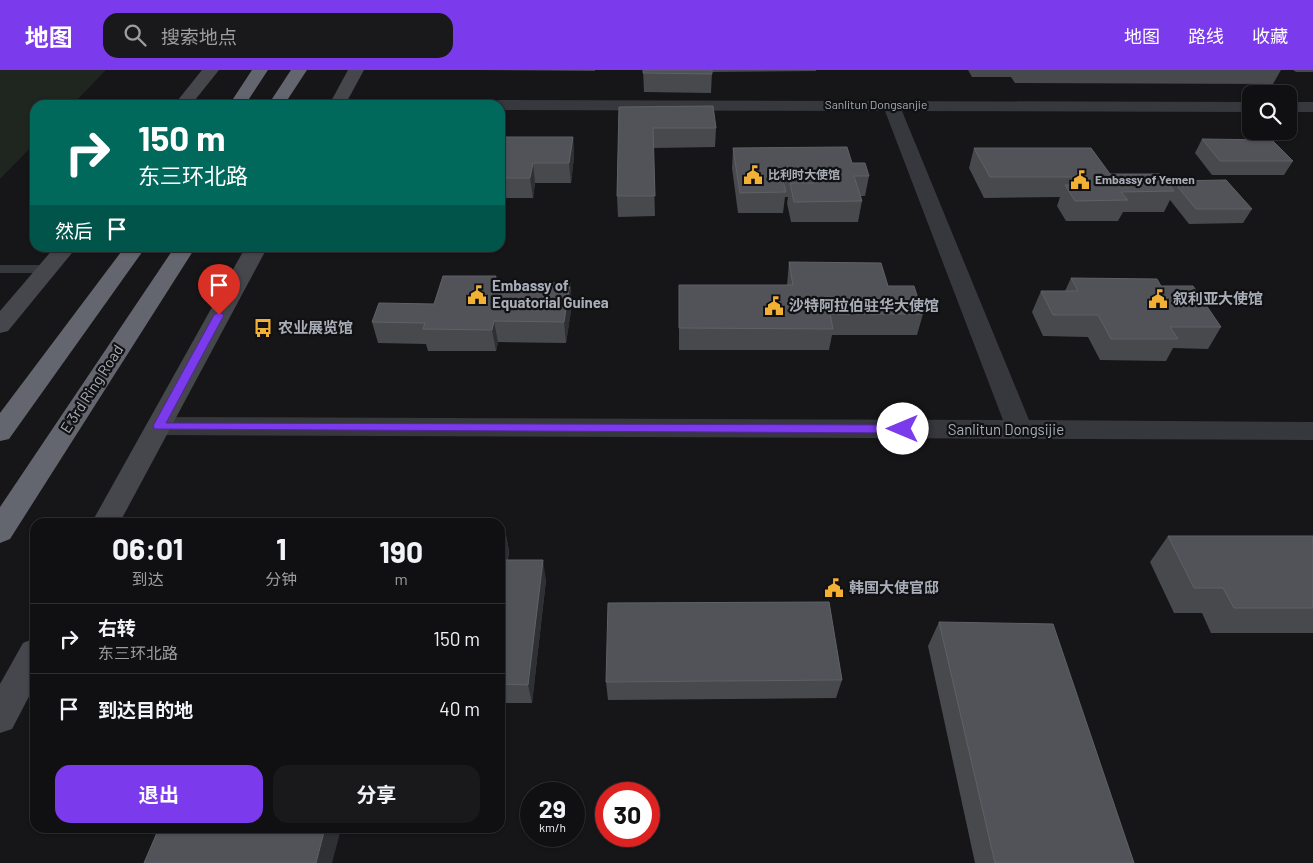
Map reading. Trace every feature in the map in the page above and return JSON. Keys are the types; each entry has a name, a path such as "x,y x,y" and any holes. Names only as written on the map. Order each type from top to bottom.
{"highway":[{"path":"240,100 260,70"},
{"path":"279,100 299,70"},
{"path":"0,432 131,252"},
{"name":"E 3rd Ring Road","path":"0,531 181,252"}],"street":[{"path":"186,100 211,70"},
{"path":"340,100 356,70"},
{"path":"891,105 1020,430"},
{"name":"Sanlitun Dongsanjie","path":"505,106 1242,107"},
{"path":"1297,107 1313,107"},
{"path":"0,326 62,252"},
{"path":"108,518 254,252"},
{"name":"Sanlitun Dongsijie","path":"159,426 1313,431"},
{"path":"0,717 30,662"}],"lane":[{"path":"0,269 47,269"}],"shaded area":[{"path":"0,70 106,70 77,100 30,100 30,148 0,179"}],"building":[{"path":"643,70 712,70 712,74 643,73"},
{"path":"713,106 716,128 653,128 655,196 617,196 619,107"},
{"path":"505,137 573,137 569,163 533,163 530,178 505,178"},
{"path":"1202,139 1272,140 1293,161 1220,161"},
{"path":"847,147 852,163 865,163 869,176 854,176 862,201 794,202 790,183 814,183 813,177 782,177 786,192 740,193 733,148"},
{"path":"974,148 1091,148 1110,174 1160,174 1174,191 1121,192 1128,200 1075,201 1065,185 1086,185 1081,177 990,177"},
{"path":"1226,180 1252,209 1196,209 1173,181"},
{"path":"789,262 881,263 888,286 914,286 923,314 830,314 833,329 679,328 679,285 793,285"},
{"path":"443,276 496,276 495,282 570,283 564,322 494,321 492,330 423,329 425,323 372,322 379,303 434,304"},
{"path":"1071,278 1157,279 1161,286 1193,286 1221,327 1170,327 1178,339 1111,339 1098,315 1053,315 1041,291 1078,291"},
{"path":"1168,536 1313,536 1313,608 1234,608 1223,588 1194,588"},
{"path":"505,560 543,560 528,685 505,684"},
{"path":"829,602 842,680 606,682 608,603"},
{"path":"939,622 1053,624 1134,863 995,863"},
{"path":"157,833 324,833 316,863 144,863"}],"place":[{"name":"比利时大使馆","path":"753,175"},
{"name":"Embassy of Yemen","path":"1080,180"},
{"name":"Embassy of Equatorial Guinea","path":"477,295"},
{"name":"叙利亚大使馆","path":"1158,299"},
{"name":"沙特阿拉伯驻华大使馆","path":"774,306"},
{"name":"农业展览馆","path":"263,328"},
{"name":"韩国大使官邸","path":"834,588"}],"route":[{"path":"219,315 159,426 903,429"}]}
